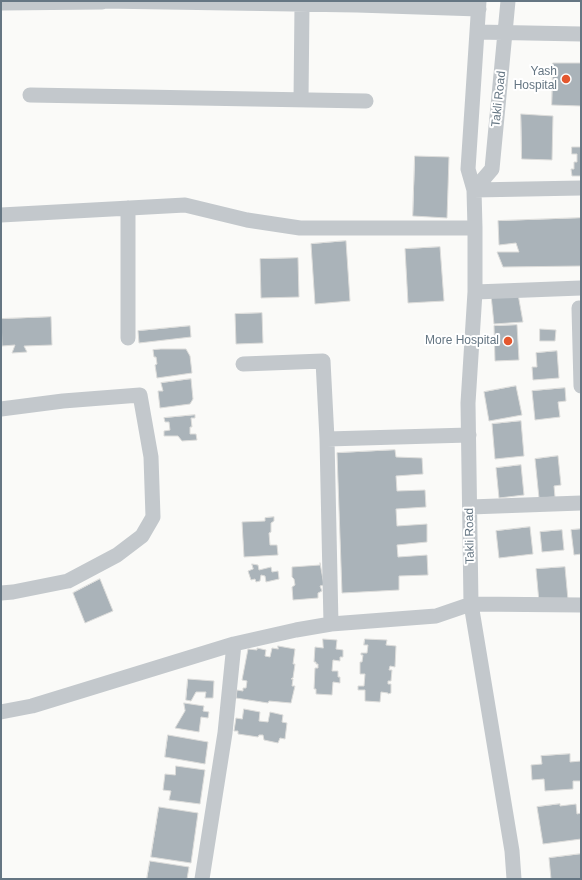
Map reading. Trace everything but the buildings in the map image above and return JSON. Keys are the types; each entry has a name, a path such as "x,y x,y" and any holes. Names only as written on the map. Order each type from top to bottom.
{"street":[{"path":"1,3 102,1 232,2 302,5 358,3 479,5"},
{"name":"Takli Road","path":"474,190 492,169 508,1"},
{"path":"301,100 302,5"},
{"name":"Takli Road","path":"479,5 468,169 474,190 475,228 475,292 468,403 471,604 512,851 514,879"},
{"path":"477,32 581,34"},
{"path":"30,95 366,101"},
{"path":"474,190 581,188"},
{"path":"1,215 185,205 247,220 300,228 475,228"},
{"path":"128,208 128,338"},
{"path":"475,292 581,288"},
{"path":"579,308 581,386"},
{"path":"243,364 323,361 331,624"},
{"path":"1,409 63,401 140,395 151,458 153,517 142,536 117,556 68,580 1,593"},
{"path":"326,439 468,435"},
{"path":"470,507 581,503"},
{"path":"1,712 32,706 234,644 296,630 331,624 436,616 471,604 581,604"},
{"path":"202,879 225,732 234,644"}],"place":[{"name":"Yash Hospital","path":"566,79"},
{"name":"More Hospital","path":"508,341"}]}
